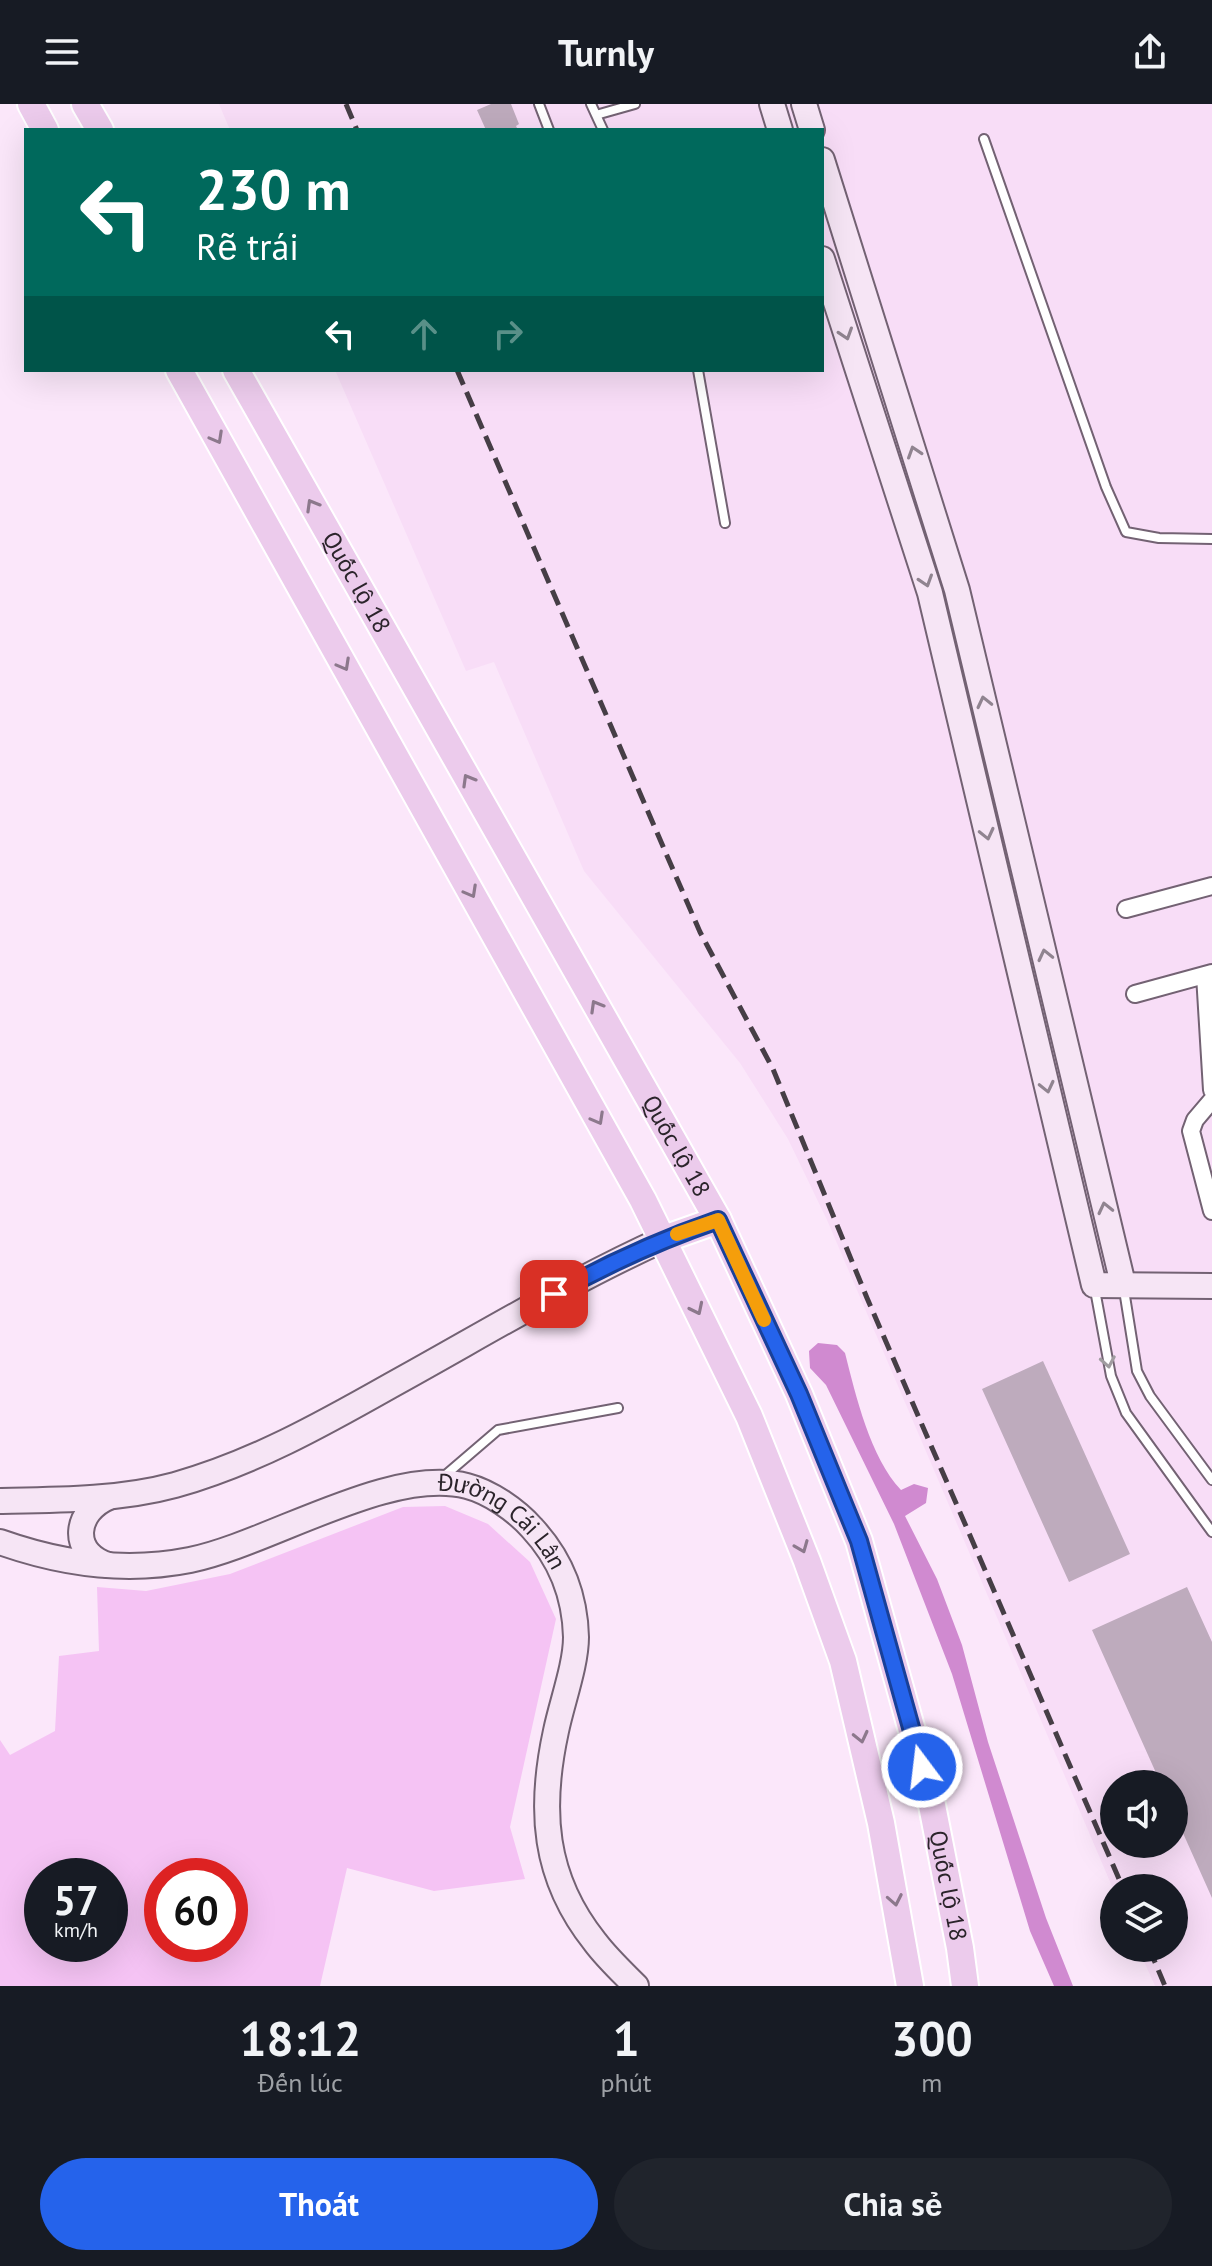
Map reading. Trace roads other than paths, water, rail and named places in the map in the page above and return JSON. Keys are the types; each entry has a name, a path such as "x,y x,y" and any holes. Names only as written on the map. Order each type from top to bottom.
{"main road":[{"path":"31,104 44,128"},
{"path":"85,104 99,128"},
{"path":"772,104 779,128"},
{"path":"804,104 811,128"},
{"path":"824,166 957,590 1123,1284"},
{"path":"824,265 930,593 1094,1285 1212,1286"},
{"name":"Quốc lộ 18","path":"180,372 664,1239 749,1416 843,1661 881,1823 910,1986"},
{"name":"Quốc lộ 18","path":"237,372 718,1220 799,1394 859,1541 930,1795 965,1986"},
{"path":"0,1501 57,1500 172,1486 262,1455 607,1264 718,1220"},
{"name":"Đường Cái Lân","path":"0,1542 37,1555 118,1567 191,1560 238,1547 366,1496 403,1486 436,1483 467,1486 495,1499 523,1518 548,1545 562,1571 575,1612 576,1645 549,1764 545,1803 549,1845 559,1881 577,1917 596,1944 636,1986"},
{"path":"117,1494 88,1510 81,1531 87,1552 95,1560 118,1567"}],"street":[{"path":"1126,909 1212,886"},
{"path":"1135,994 1208,974 1212,1090"},
{"path":"1212,1100 1195,1120 1191,1131 1212,1211"}],"lane":[{"path":"539,104 548,128"},
{"path":"591,104 602,128"},
{"path":"596,115 635,104"},
{"path":"984,139 1106,487 1126,532 1159,538 1212,539"},
{"path":"698,372 725,523"},
{"path":"1123,1284 1137,1371 1150,1396 1212,1480"},
{"path":"1094,1285 1111,1376 1126,1413 1212,1532"},
{"path":"436,1483 498,1430 618,1408"}],"railway":[{"path":"346,104 356,128"},
{"path":"458,372 700,932 773,1069 867,1298 1117,1874"},
{"path":"1155,1962 1165,1986"}]}
